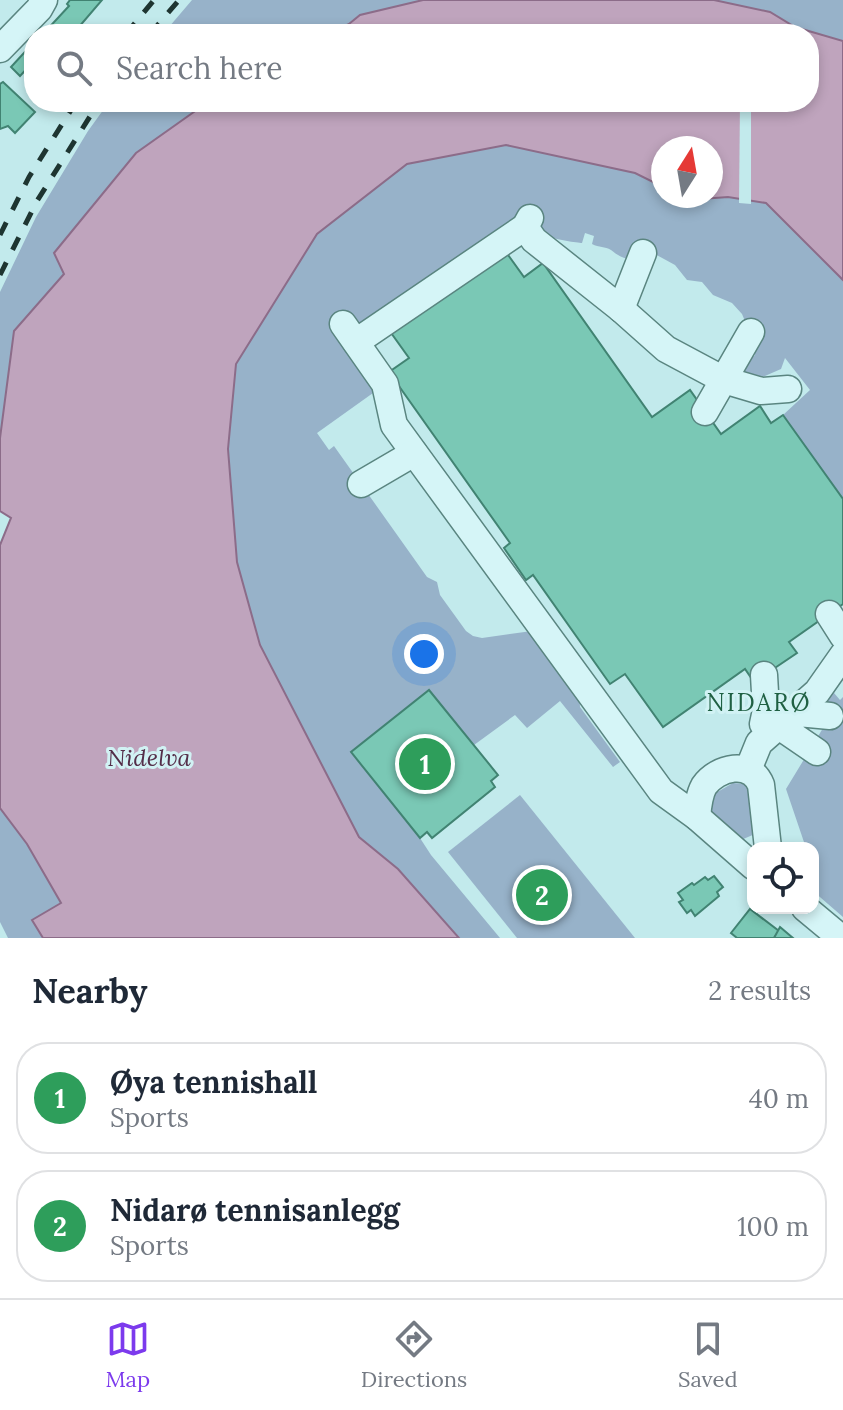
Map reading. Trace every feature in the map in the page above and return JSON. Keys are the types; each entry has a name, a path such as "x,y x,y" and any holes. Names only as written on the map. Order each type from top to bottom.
{"street":[{"path":"24,24 44,0"},
{"path":"0,49 24,24"},
{"path":"747,861 697,817 661,791 394,425 385,384 349,333 528,222 534,240 666,349 724,380 761,391 791,389"},
{"path":"621,309 643,253"},
{"path":"705,412 751,332"},
{"path":"361,484 414,453"},
{"path":"748,770 759,743 780,717 817,692 843,655"},
{"path":"764,675 780,717 817,752"},
{"path":"780,717 830,716"},
{"path":"697,817 701,791 707,782 722,770 748,770 761,785 767,842"},
{"path":"812,914 841,938"}],"shaded area":[{"path":"192,0 423,0 360,15 349,24 172,24"},
{"path":"700,0 843,0 843,51 819,39 819,24 777,24"},
{"path":"102,112 194,112 136,153 64,274 14,331 0,438 0,292 36,217"},
{"path":"506,145 635,173 651,181 651,208 723,208 723,197 728,197 766,203 843,280 843,499 783,415 810,390 785,358 781,369 760,378 746,375 743,370 755,355 755,345 742,314 732,303 713,295 702,282 687,280 675,265 653,253 626,259 592,244 594,236 585,233 582,243 571,242 550,237 540,227 347,340 380,388 317,433 329,450 334,446 427,577 437,582 440,595 466,631 482,638 532,631 579,692 580,707 620,762 613,767 560,701 527,728 515,715 474,745 429,690 351,752 500,938 459,938 398,869 359,837 260,646 237,562 228,449 236,364 317,234 407,164"},
{"path":"843,668 843,679 834,693 840,700 843,697 843,917 819,896 819,842 804,842 786,789 834,710 829,709 821,698"},
{"path":"733,783 744,784 752,791 755,834 741,840 709,811 714,794"},
{"path":"520,795 635,938 517,938 448,852"},
{"path":"0,808 27,844 61,903 32,920 43,938 8,938 0,922"}],"water":[{"name":"Nidelva","path":"423,0 714,0 770,12 790,24 349,24 360,15"},
{"name":"Nidelva","path":"819,34 843,41 843,280 766,203 723,197 723,136 651,136 651,181 635,173 506,145 407,164 317,234 236,364 228,449 237,562 260,645 359,837 398,869 459,938 43,938 32,920 61,903 27,844 0,808 0,545 11,518 0,511 0,438 14,331 64,274 54,253 136,153 194,112 819,112"}],"pier":[{"path":"740,112 751,112 751,204 739,203"}],"building":[{"path":"70,0 102,0 81,24 52,24 69,6"},
{"path":"24,53 24,72 20,76 11,67"},
{"path":"3,82 24,102 24,112 35,112 15,133 8,126 0,129 0,84"},
{"path":"503,248 524,277 543,263 652,417 690,390 721,434 760,406 771,423 783,415 843,499 843,604 789,642 797,653 754,682 745,669 663,727 625,674 610,684 533,575 526,580 504,548 510,543 389,372 409,358 389,330"},
{"path":"429,690 498,775 491,781 495,787 432,838 427,832 420,838 351,752"},
{"path":"714,876 723,887 717,892 719,896 695,916 691,910 687,913 679,902 683,900 678,893 692,883 694,885 705,877 708,880"},
{"path":"747,913 757,914 779,931 774,938 737,938 731,933"},
{"path":"780,927 793,938 774,938"}],"railway":[{"path":"134,24 154,0"},
{"path":"159,24 179,0"},
{"path":"0,235 29,177 70,112"},
{"path":"0,275 37,201 93,112"}],"place":[{"name":"Øya tennishall","path":"425,764"},
{"name":"Nidarø tennisanlegg","path":"542,895"}],"district":[{"name":"NIDARØ","path":"759,703"}]}
